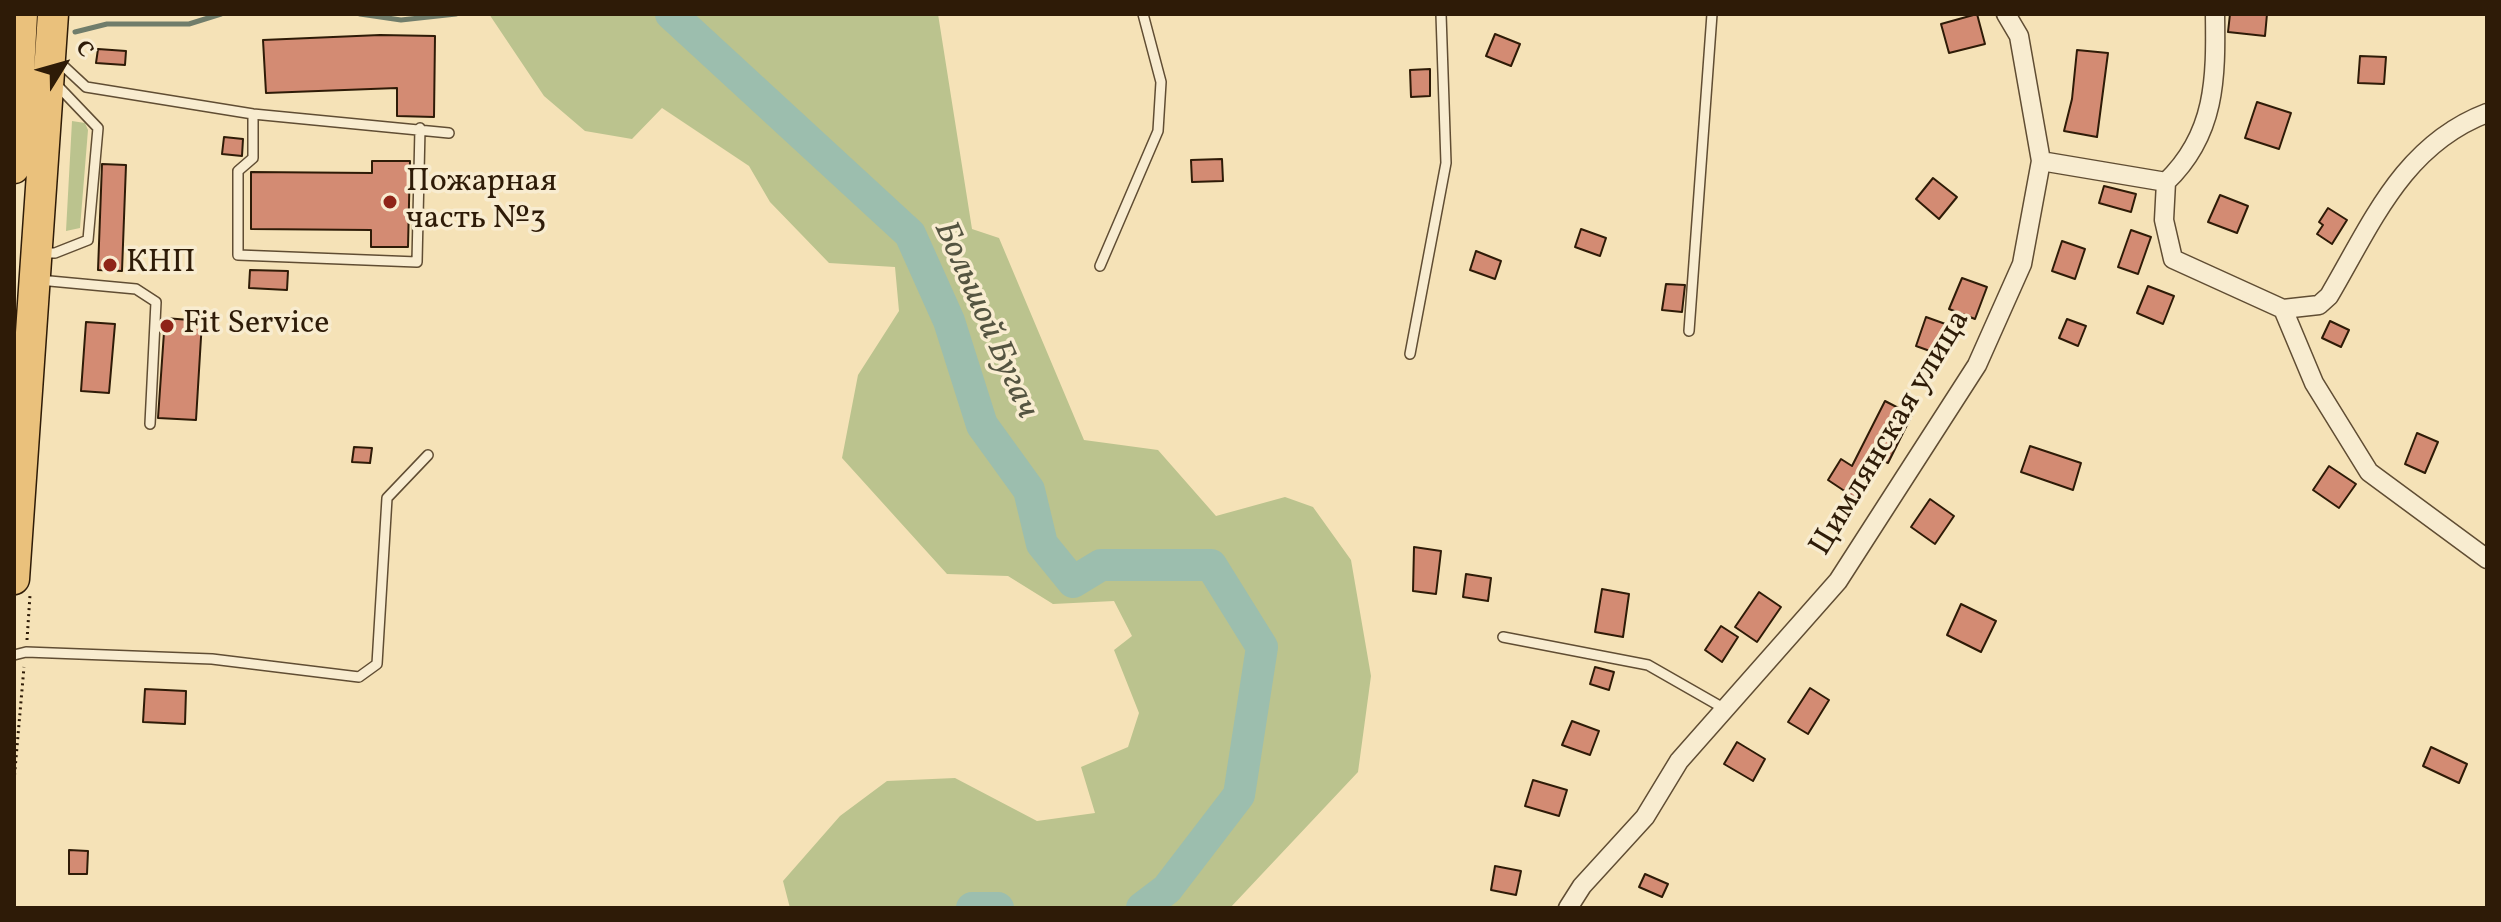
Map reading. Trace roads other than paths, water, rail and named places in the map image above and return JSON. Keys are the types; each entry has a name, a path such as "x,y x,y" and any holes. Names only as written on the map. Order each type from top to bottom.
{"main road":[{"path":"14,168 22,14"},
{"path":"14,579 53,14"}],"street":[{"path":"2006,14 2019,36 2041,161 2166,182"},
{"path":"2215,14 2216,85 2196,145 2166,182 2164,220 2173,259 2283,309 2319,305 2329,296 2388,195 2420,152 2459,123 2487,113"},
{"name":"Цимлянская улица","path":"1568,908 1582,886 1645,817 1679,761 1838,581 1977,365 2022,264 2041,161"},
{"path":"2283,309 2314,383 2369,472 2487,559"}],"lane":[{"path":"1100,266 1158,131 1161,82 1143,14"},
{"path":"1410,354 1446,163 1441,14"},
{"path":"1689,331 1712,14"},
{"path":"50,66 86,87 253,114 449,133"},
{"path":"36,266 55,253 88,240 98,128 50,66"},
{"path":"253,114 253,158 238,171 238,255 417,262 420,128"},
{"path":"36,266 136,289 156,302 150,424"},
{"path":"14,655 26,652 212,659 359,677 377,664 387,498 428,455"},
{"path":"1503,637 1648,665 1725,709"}],"waterway":[{"path":"75,32 107,24 189,24 221,14"},
{"path":"360,14 401,20 456,14"},
{"name":"Большой Бугач","path":"671,14 910,234 949,321 982,425 1029,490 1042,544 1073,582 1101,565 1211,565 1262,647 1239,795 1167,889 1142,908"},
{"name":"Большой Бугач","path":"972,908 998,908"}],"place":[{"name":"Пожарная часть №3","path":"390,202"},
{"name":"КНП","path":"110,265"},
{"name":"Fit Service","path":"167,326"}]}
